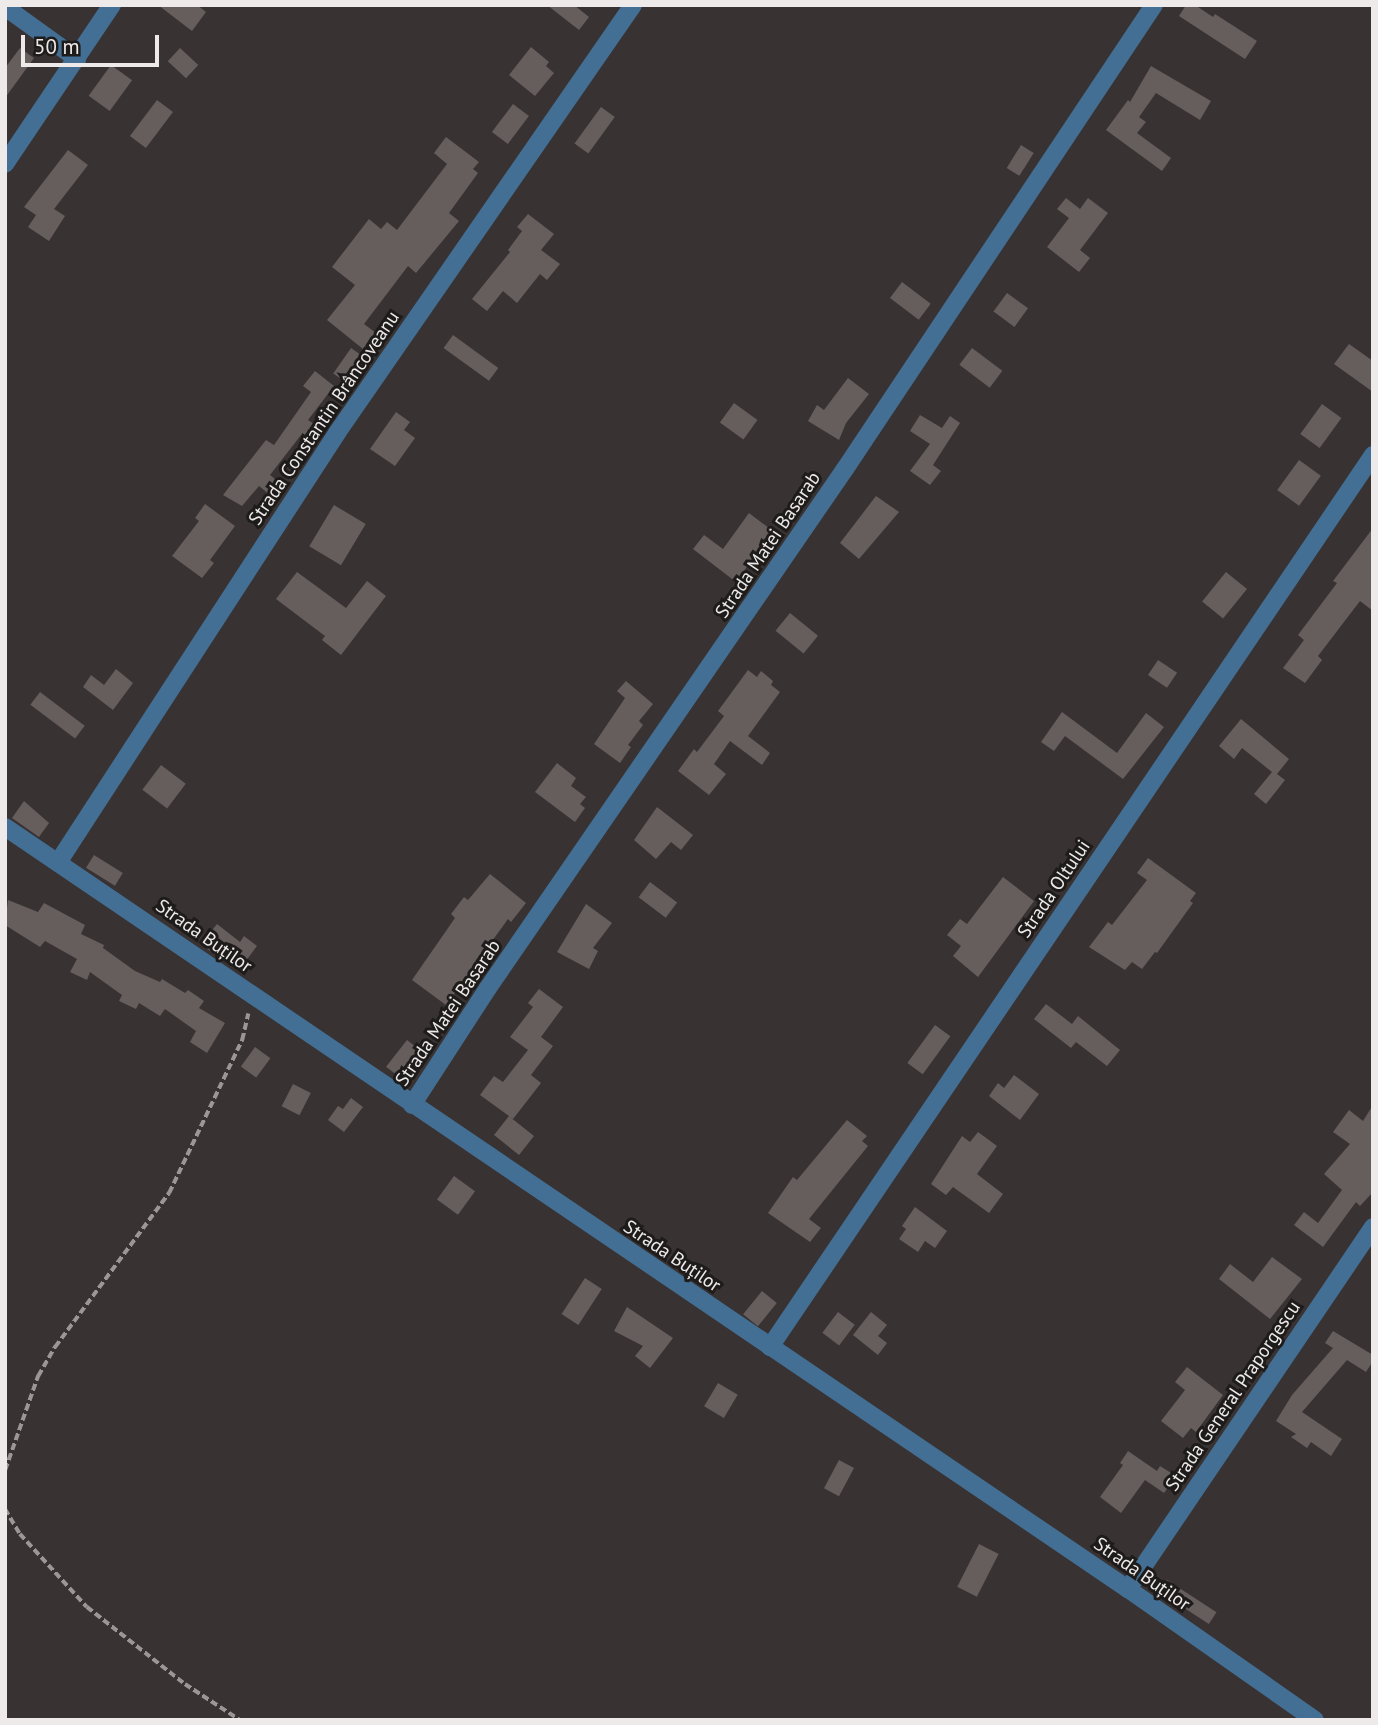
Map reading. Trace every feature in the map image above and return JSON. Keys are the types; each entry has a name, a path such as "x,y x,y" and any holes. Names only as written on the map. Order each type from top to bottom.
{"street":[{"path":"5,164 112,5"},
{"name":"Strada Constantin Brâncoveanu","path":"59,861 337,433 633,5"},
{"name":"Strada Matei Basarab","path":"412,1105 488,988 845,469 1154,5"},
{"path":"5,7 77,59"},
{"name":"Strada Oltului","path":"770,1347 1373,455"},
{"name":"Strada Buților","path":"5,827 59,861 412,1105 1128,1589 1315,1720"},
{"name":"Strada General Praporgescu","path":"1128,1589 1373,1227"}],"path":[{"path":"5,1471 16,1432 38,1376 55,1346 169,1193 242,1040 253,995"},
{"path":"5,1509 20,1534 87,1607 185,1684 240,1720"}],"building":[{"path":"158,5 197,5 206,12 192,31"},
{"path":"547,5 574,5 589,17 579,30"},
{"path":"1186,5 1195,5 1213,17 1215,14 1257,41 1245,59 1179,16"},
{"path":"531,47 549,62 546,66 554,73 535,96 509,75"},
{"path":"20,48 34,58 5,98 5,68"},
{"path":"180,48 198,65 186,78 168,61"},
{"path":"111,65 132,80 110,111 89,96"},
{"path":"1151,66 1211,101 1200,120 1156,93 1139,117 1146,122 1137,133 1171,158 1162,171 1106,130 1128,100 1130,102"},
{"path":"157,100 173,112 146,148 130,136"},
{"path":"513,104 529,116 508,144 492,132"},
{"path":"601,107 615,117 588,153 575,143"},
{"path":"446,137 479,162 473,169 478,173 449,213 459,221 416,273 408,266 364,324 376,333 363,349 327,320 355,285 332,267 369,219 381,229 387,222 397,230 447,164 434,153"},
{"path":"1021,145 1034,153 1019,176 1007,168"},
{"path":"68,150 88,165 54,209 65,216 49,241 28,227 36,215 24,207"},
{"path":"1066,198 1080,209 1088,198 1108,213 1080,250 1090,258 1079,272 1047,247 1069,218 1057,209"},
{"path":"528,214 554,234 541,250 560,264 547,280 540,274 517,303 503,291 487,311 472,299 510,252 508,250 522,231 517,227"},
{"path":"902,282 931,304 919,320 890,298"},
{"path":"1007,293 1028,308 1015,327 993,312"},
{"path":"453,335 498,368 489,381 444,348"},
{"path":"1349,344 1373,361 1373,392 1334,364"},
{"path":"351,348 368,360 350,385 333,373"},
{"path":"972,348 1002,371 990,388 959,365"},
{"path":"315,371 334,386 308,420 314,424 304,437 301,435 270,475 280,483 270,495 259,486 242,506 223,495 266,440 274,445 311,392 303,386"},
{"path":"848,378 869,394 846,423 839,440 808,421 817,405 824,410"},
{"path":"734,403 757,420 743,439 720,422"},
{"path":"1322,404 1341,418 1320,448 1300,434"},
{"path":"396,412 410,422 404,430 415,438 395,466 370,449"},
{"path":"920,415 942,428 950,416 960,423 933,465 941,471 930,485 910,471 930,444 910,431"},
{"path":"1299,460 1321,476 1299,506 1277,490"},
{"path":"876,496 899,512 859,559 840,543"},
{"path":"205,504 235,526 210,560 214,563 202,578 172,556 199,521 195,518"},
{"path":"334,505 366,524 341,565 309,546"},
{"path":"749,513 778,535 767,550 762,546 736,582 693,549 704,535 723,549"},
{"path":"1373,528 1373,611 1360,601 1318,656 1322,660 1305,683 1283,668 1304,640 1298,635 1337,583 1333,581"},
{"path":"297,572 346,608 367,581 386,596 341,655 322,640 325,636 276,599"},
{"path":"1226,572 1247,589 1223,619 1202,602"},
{"path":"790,613 818,636 804,654 776,631"},
{"path":"1158,660 1177,673 1167,688 1148,675"},
{"path":"116,669 133,683 113,710 83,687 91,675 104,685"},
{"path":"748,670 757,677 761,671 773,681 771,685 780,692 748,736 770,753 762,765 730,741 714,764 726,774 709,795 678,771 694,749 697,752 724,716 718,711"},
{"path":"626,681 653,704 639,721 643,725 628,745 631,747 620,763 594,744 625,698 617,691"},
{"path":"40,692 85,726 75,738 30,705"},
{"path":"1062,712 1117,753 1146,713 1164,727 1123,779 1065,736 1054,751 1041,742"},
{"path":"1241,719 1289,759 1277,774 1285,780 1266,804 1254,794 1272,772 1242,748 1234,759 1219,746"},
{"path":"557,763 576,778 571,786 586,797 580,804 585,808 575,822 535,792"},
{"path":"161,765 186,784 167,808 142,790"},
{"path":"24,801 49,823 39,837 12,818"},
{"path":"657,807 693,835 681,850 671,842 656,859 634,840"},
{"path":"94,855 123,873 115,886 86,868"},
{"path":"1148,858 1196,893 1190,901 1193,903 1157,953 1155,952 1142,969 1132,962 1125,970 1089,947 1108,922 1112,925 1147,880 1137,873"},
{"path":"490,874 526,903 511,922 508,919 446,1005 412,980 455,918 451,914 464,897 468,900"},
{"path":"1003,877 1034,901 978,977 953,956 961,946 947,935 960,919 967,924"},
{"path":"650,882 677,902 666,918 639,897"},
{"path":"8,900 38,912 44,903 85,925 81,934 104,945 103,948 135,971 160,982 162,979 185,993 188,990 204,1001 199,1008 225,1023 207,1053 190,1042 196,1031 165,1009 160,1016 139,1003 136,1009 119,1001 122,995 90,972 87,980 70,972 77,959 45,941 40,947 5,925"},
{"path":"586,904 612,923 593,948 598,951 589,969 557,952"},
{"path":"217,924 240,942 244,936 257,946 243,965 220,948 215,955 201,944"},
{"path":"539,989 563,1007 541,1037 553,1046 531,1075 541,1083 513,1119 510,1117 534,1136 519,1155 494,1135 509,1116 480,1095 494,1076 503,1082 528,1050 510,1037 533,1007 528,1003"},
{"path":"1046,1004 1072,1024 1078,1016 1120,1050 1107,1066 1076,1042 1071,1048 1034,1019"},
{"path":"935,1025 950,1036 923,1074 907,1063"},
{"path":"407,1040 421,1051 400,1078 386,1067"},
{"path":"255,1047 270,1058 256,1078 241,1066"},
{"path":"1014,1075 1039,1094 1020,1120 989,1096 998,1083 1004,1088"},
{"path":"293,1084 311,1093 299,1115 282,1106"},
{"path":"351,1098 363,1107 344,1132 328,1120 338,1106 343,1109"},
{"path":"1373,1105 1373,1192 1360,1206 1356,1202 1323,1247 1294,1225 1304,1212 1318,1223 1342,1190 1324,1174 1350,1144 1333,1132 1349,1110 1363,1121"},
{"path":"847,1120 867,1136 862,1141 868,1146 809,1219 821,1228 810,1242 768,1213 793,1177 797,1180"},
{"path":"978,1132 997,1146 977,1174 1003,1194 989,1213 953,1187 946,1195 931,1184 962,1136 970,1142"},
{"path":"454,1176 475,1191 458,1215 437,1199"},
{"path":"915,1207 947,1231 935,1248 925,1241 918,1252 899,1239 906,1229 902,1226"},
{"path":"1272,1257 1302,1279 1270,1319 1219,1279 1230,1264 1253,1282"},
{"path":"585,1278 602,1289 578,1325 562,1314"},
{"path":"762,1291 777,1303 758,1326 743,1314"},
{"path":"627,1307 673,1338 650,1368 635,1356 643,1346 614,1331"},
{"path":"838,1312 855,1325 839,1345 822,1333"},
{"path":"871,1312 887,1325 878,1336 887,1343 878,1355 853,1335"},
{"path":"1333,1331 1373,1355 1373,1361 1366,1372 1347,1360 1302,1412 1342,1439 1331,1456 1311,1442 1307,1448 1291,1437 1296,1434 1276,1421 1292,1395 1333,1348 1325,1343"},
{"path":"1187,1367 1223,1395 1196,1432 1191,1428 1183,1438 1161,1421 1185,1390 1175,1382"},
{"path":"718,1383 738,1395 724,1418 704,1406"},
{"path":"1128,1451 1157,1471 1160,1466 1176,1476 1164,1493 1145,1480 1121,1513 1100,1497 1123,1465 1120,1463"},
{"path":"839,1460 854,1468 839,1496 824,1488"},
{"path":"979,1544 999,1554 977,1597 957,1587"},
{"path":"1167,1580 1216,1612 1209,1624 1159,1592"}]}
